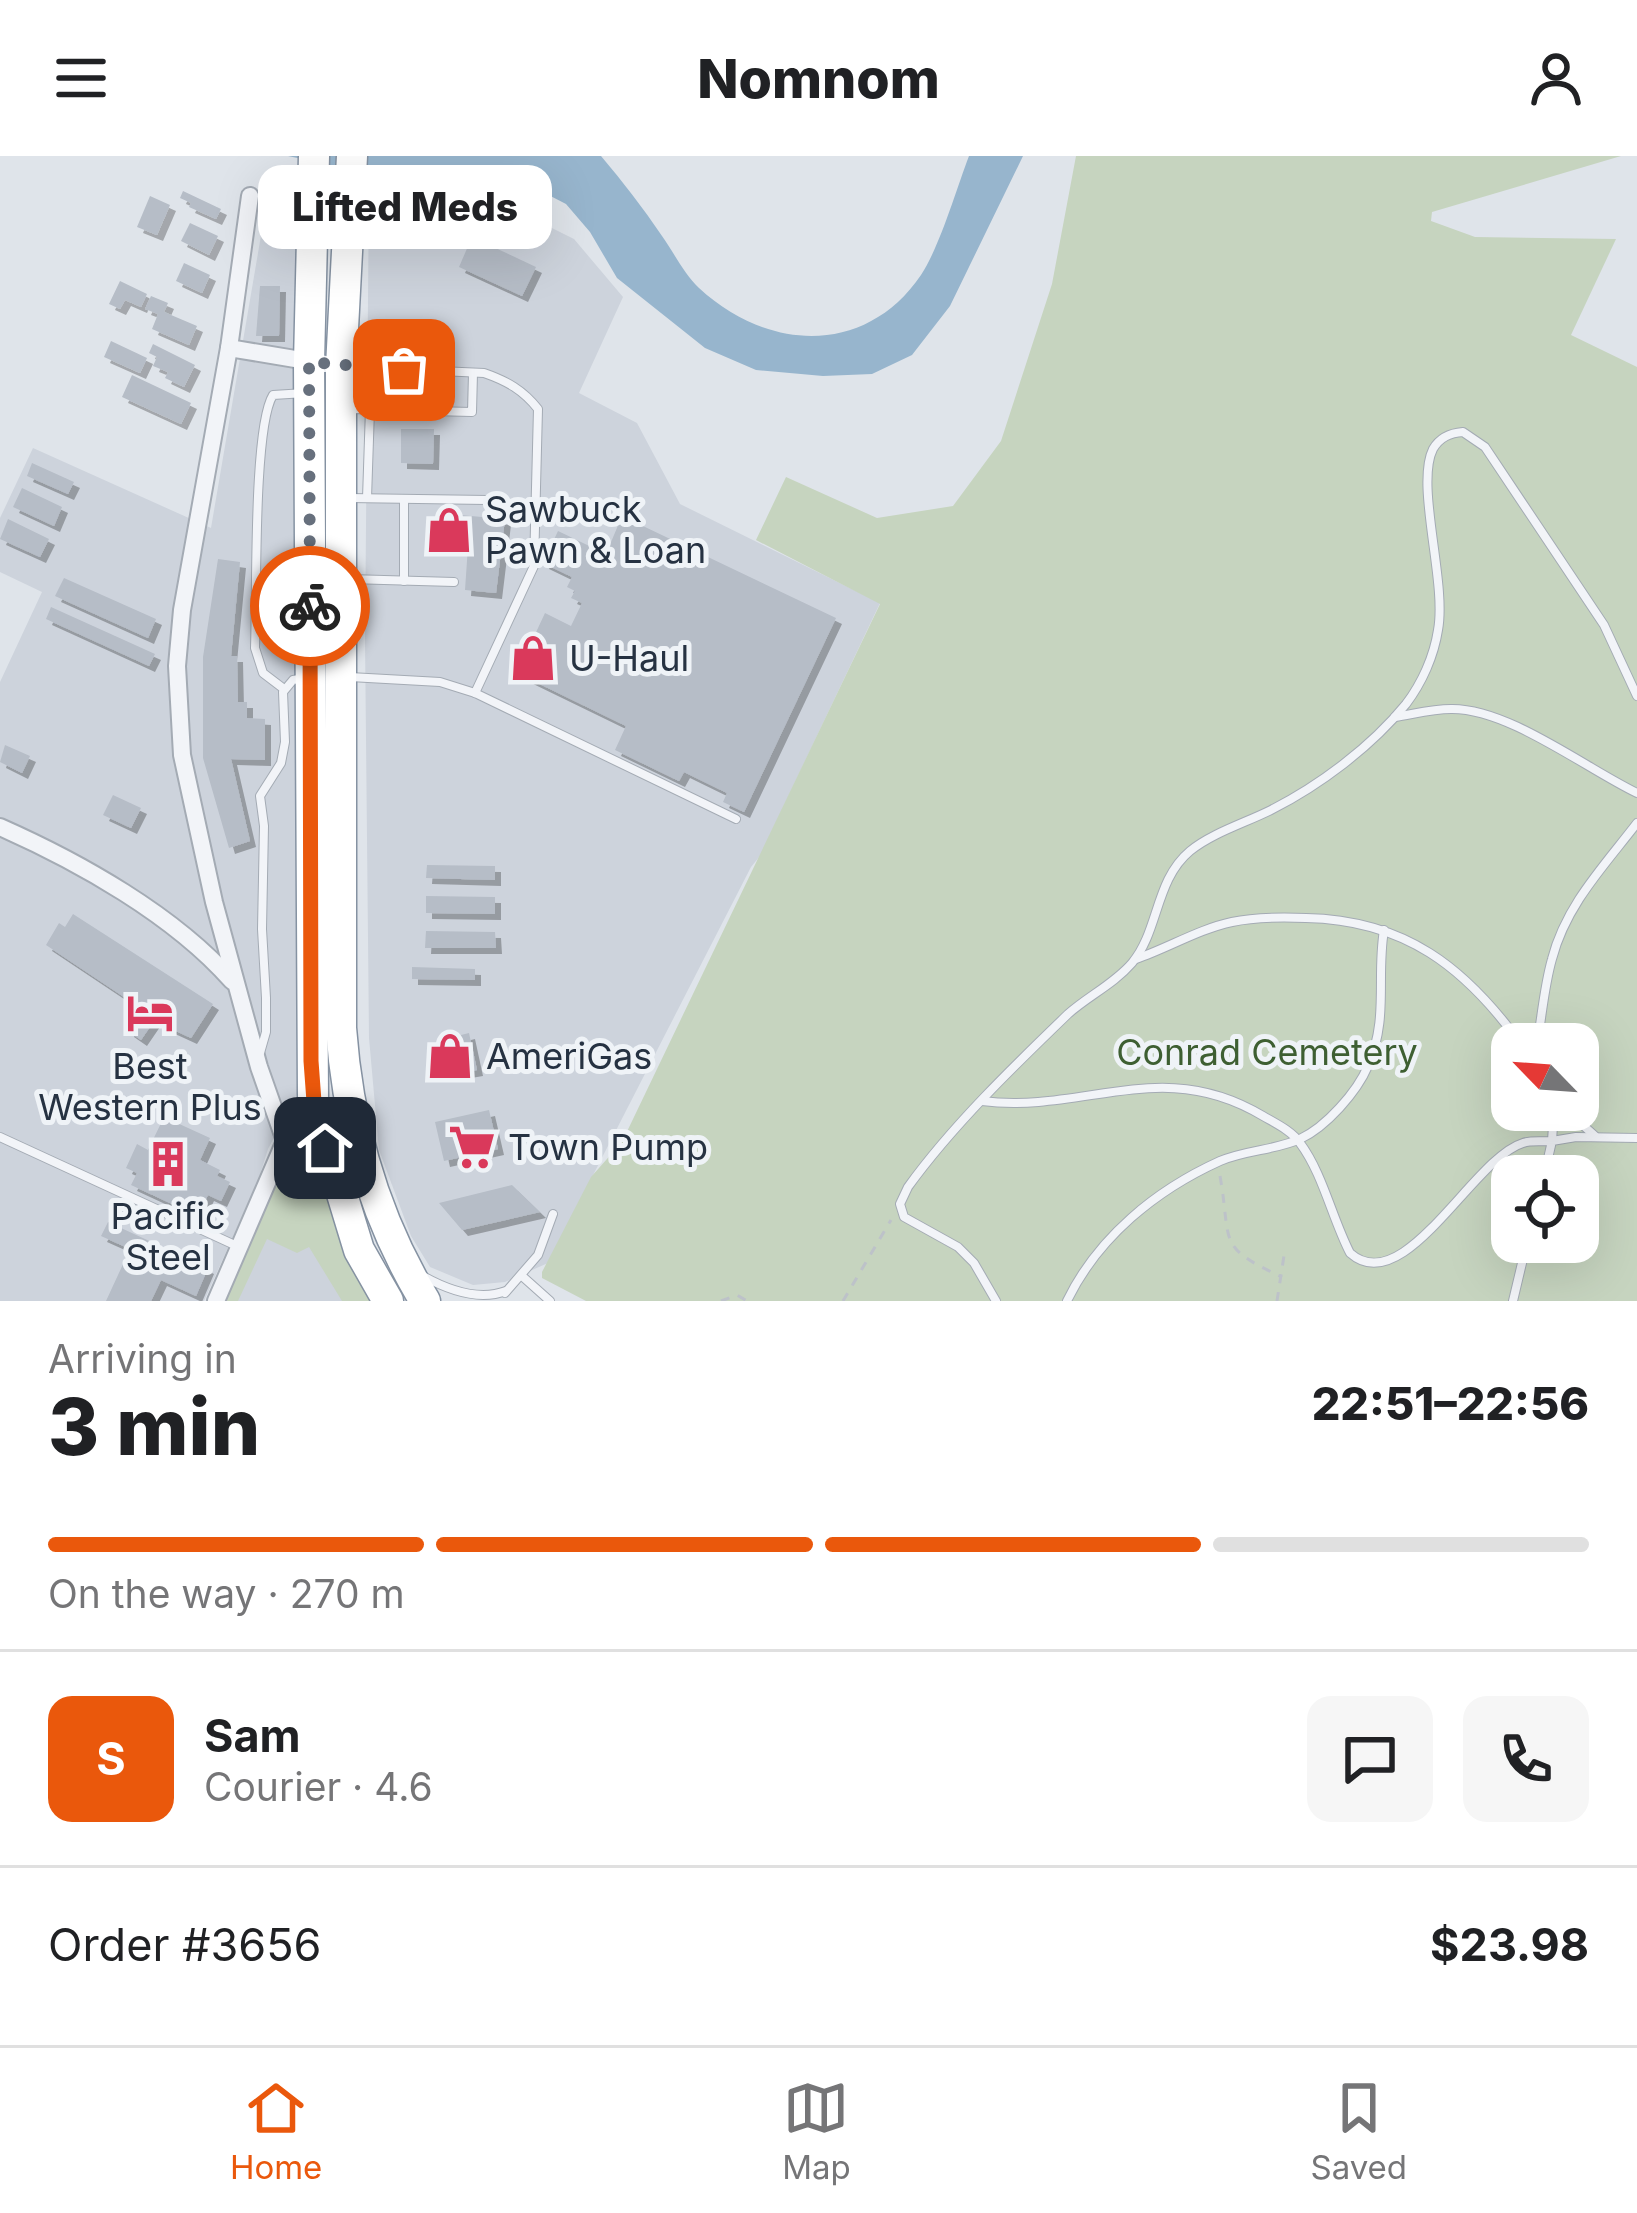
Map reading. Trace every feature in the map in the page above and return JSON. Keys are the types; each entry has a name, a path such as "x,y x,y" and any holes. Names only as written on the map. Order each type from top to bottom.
{"highway":[{"path":"314,161 325,364 356,409 354,498 342,579 312,681 344,1067 350,1113 368,1180 425,1301"},
{"path":"351,165 325,364 309,394 311,1061 315,1115 359,1250 388,1301"}],"street":[{"path":"250,196 229,348 182,610 177,666 182,755 214,902 257,1060 285,1141"},
{"path":"229,348 325,364"},
{"path":"0,827 74,862 140,905 216,964 242,997"},
{"path":"216,1301 285,1141 315,1115"}],"lane":[{"path":"325,364 472,373 504,380 526,394 538,409 534,566 475,693"},
{"path":"404,370 405,410"},
{"path":"356,409 472,412 472,373"},
{"path":"309,394 273,395 267,403 260,453 255,648 263,673 312,681 440,682 475,693 736,819"},
{"path":"996,1301 966,1255 910,1222 900,1204 928,1159 981,1101 1067,1016 1135,959 1159,896 1190,850 1280,805 1340,766 1394,717 1421,682 1438,633 1429,460 1438,442 1457,432 1469,434 1485,447 1604,625 1637,696"},
{"path":"354,498 487,500"},
{"path":"404,499 404,581"},
{"path":"342,579 454,582"},
{"path":"257,1060 266,1016 260,796 281,764 285,742 312,681"},
{"path":"1394,717 1451,709 1490,716 1637,793"},
{"path":"1540,1023 1549,971 1563,928 1593,877 1637,823"},
{"path":"1135,959 1232,922 1329,918 1384,931 1430,951 1456,970 1503,1023"},
{"path":"1067,1301 1083,1272 1128,1220 1167,1190 1217,1163 1299,1140 1340,1106 1368,1066 1382,1021 1384,931"},
{"path":"981,1101 1022,1105 1117,1090 1180,1087 1237,1101 1299,1140 1350,1252 1364,1268 1382,1273"},
{"path":"1549,1155 1553,1131"},
{"path":"1588,1131 1602,1139"},
{"path":"0,1137 240,1247"},
{"path":"1408,1264 1494,1163 1522,1143 1637,1138"},
{"path":"499,1301 538,1256 553,1214"},
{"path":"401,1258 427,1279 454,1291 476,1297 506,1292"},
{"path":"1513,1301 1522,1263"},
{"path":"523,1276 550,1301"}],"path":[{"path":"1217,1163 1231,1246 1239,1256 1282,1277"},
{"path":"843,1301 900,1204"},
{"path":"1277,1301 1286,1250"},
{"path":"721,1301 736,1295 747,1301"}],"shaded area":[{"path":"303,175 299,1090 268,1149 204,1301 0,1301 0,682 42,592 0,572 0,518 33,448 211,528 271,177"},
{"path":"369,186 479,192 574,239 623,297 579,393 637,423 680,504 880,603 760,856 548,1263 505,1282 473,1285 430,1267 411,1236 379,1150 369,1038 365,639"},
{"path":"313,1151 373,1301 225,1301 279,1180 295,1157"}],"green space":[{"name":"Conrad Cemetery","path":"1076,156 1621,156 1432,212 1431,221 1475,237 1616,239 1571,335 1637,367 1637,1301 586,1301 542,1278 591,1177 622,1142 880,604 756,540 786,477 877,518 953,506 1001,441 1052,284"},
{"path":"308,1149 313,1151 373,1301 342,1301 309,1247 297,1253 267,1239 238,1301 225,1301 271,1194 295,1158"}],"water":[{"path":"288,156 601,156 699,288 755,324 815,336 845,332 873,320 921,275 969,156 1023,156 950,306 912,355 872,374 823,376 756,370 705,348 617,278 590,232 566,204 533,187 447,175 373,174"}],"building":[{"path":"183,191 221,209 216,219 189,207 191,203 180,198"},
{"path":"150,196 170,205 157,235 137,227"},
{"path":"190,223 218,236 209,255 181,241"},
{"path":"472,237 536,267 522,296 459,267"},
{"path":"184,263 210,275 202,293 176,281"},
{"path":"120,281 147,294 141,307 125,300 120,309 109,304"},
{"path":"260,286 280,286 279,336 256,336"},
{"path":"151,296 168,303 164,312 197,326 189,345 152,329 158,314 145,309"},
{"path":"413,324 440,337 432,354 405,341"},
{"path":"111,341 147,358 140,373 104,357"},
{"path":"153,344 195,365 184,387 153,366 157,357 149,353"},
{"path":"132,375 191,403 181,424 122,397"},
{"path":"401,429 434,429 433,464 401,463"},
{"path":"32,463 74,482 68,494 27,476"},
{"path":"22,488 62,507 54,526 13,507"},
{"path":"448,514 505,519 496,593 465,590 468,546 445,544"},
{"path":"622,516 836,618 744,812 723,802 727,793 684,772 679,781 615,750 626,726 517,673 545,613 571,626 582,603 571,598 575,591 567,587 572,577 543,563 558,531 606,554"},
{"path":"8,519 49,539 40,557 0,539"},
{"path":"218,559 240,562 231,656 237,656 238,702 247,702 247,718 265,719 265,760 231,759 250,841 229,848 203,758 203,657"},
{"path":"64,578 156,619 148,638 55,596"},
{"path":"51,607 155,654 149,666 46,619"},
{"path":"5,745 30,756 22,773 0,762"},
{"path":"113,795 141,808 131,828 103,815"},
{"path":"427,865 495,866 495,880 426,878"},
{"path":"426,896 495,897 495,914 426,913"},
{"path":"73,914 213,1004 191,1038 154,1021 141,1040 128,1031 142,1009 46,945 59,923 65,927"},
{"path":"426,931 495,932 496,948 425,948"},
{"path":"412,967 475,969 475,980 412,979"},
{"path":"469,1033 477,1070 448,1075 441,1040"},
{"path":"489,1110 498,1149 444,1161 435,1122"},
{"name":"Pacific Steel","path":"164,1117 210,1138 200,1160 220,1170 217,1176 230,1182 221,1201 208,1195 198,1216 131,1185 137,1173 126,1168 137,1144 148,1150"},
{"path":"512,1185 540,1212 462,1230 439,1203"},
{"name":"Pacific Steel","path":"108,1222 208,1268 196,1296 161,1280 151,1301 106,1301 130,1249 101,1236"}],"way so far":[{"path":"310,606 309,362 404,370"}],"place":[{"name":"Lifted Meds","path":"404,370"},
{"name":"Sawbuck Pawn & Loan","path":"449,530"},
{"name":"U-Haul","path":"533,658"},
{"name":"Best Western Plus","path":"150,1013"},
{"name":"AmeriGas","path":"450,1056"},
{"name":"Town Pump","path":"472,1147"},
{"name":"Pacific Steel","path":"168,1164"}],"route":[{"path":"310,606 311,1061 315,1115 325,1148"}]}
